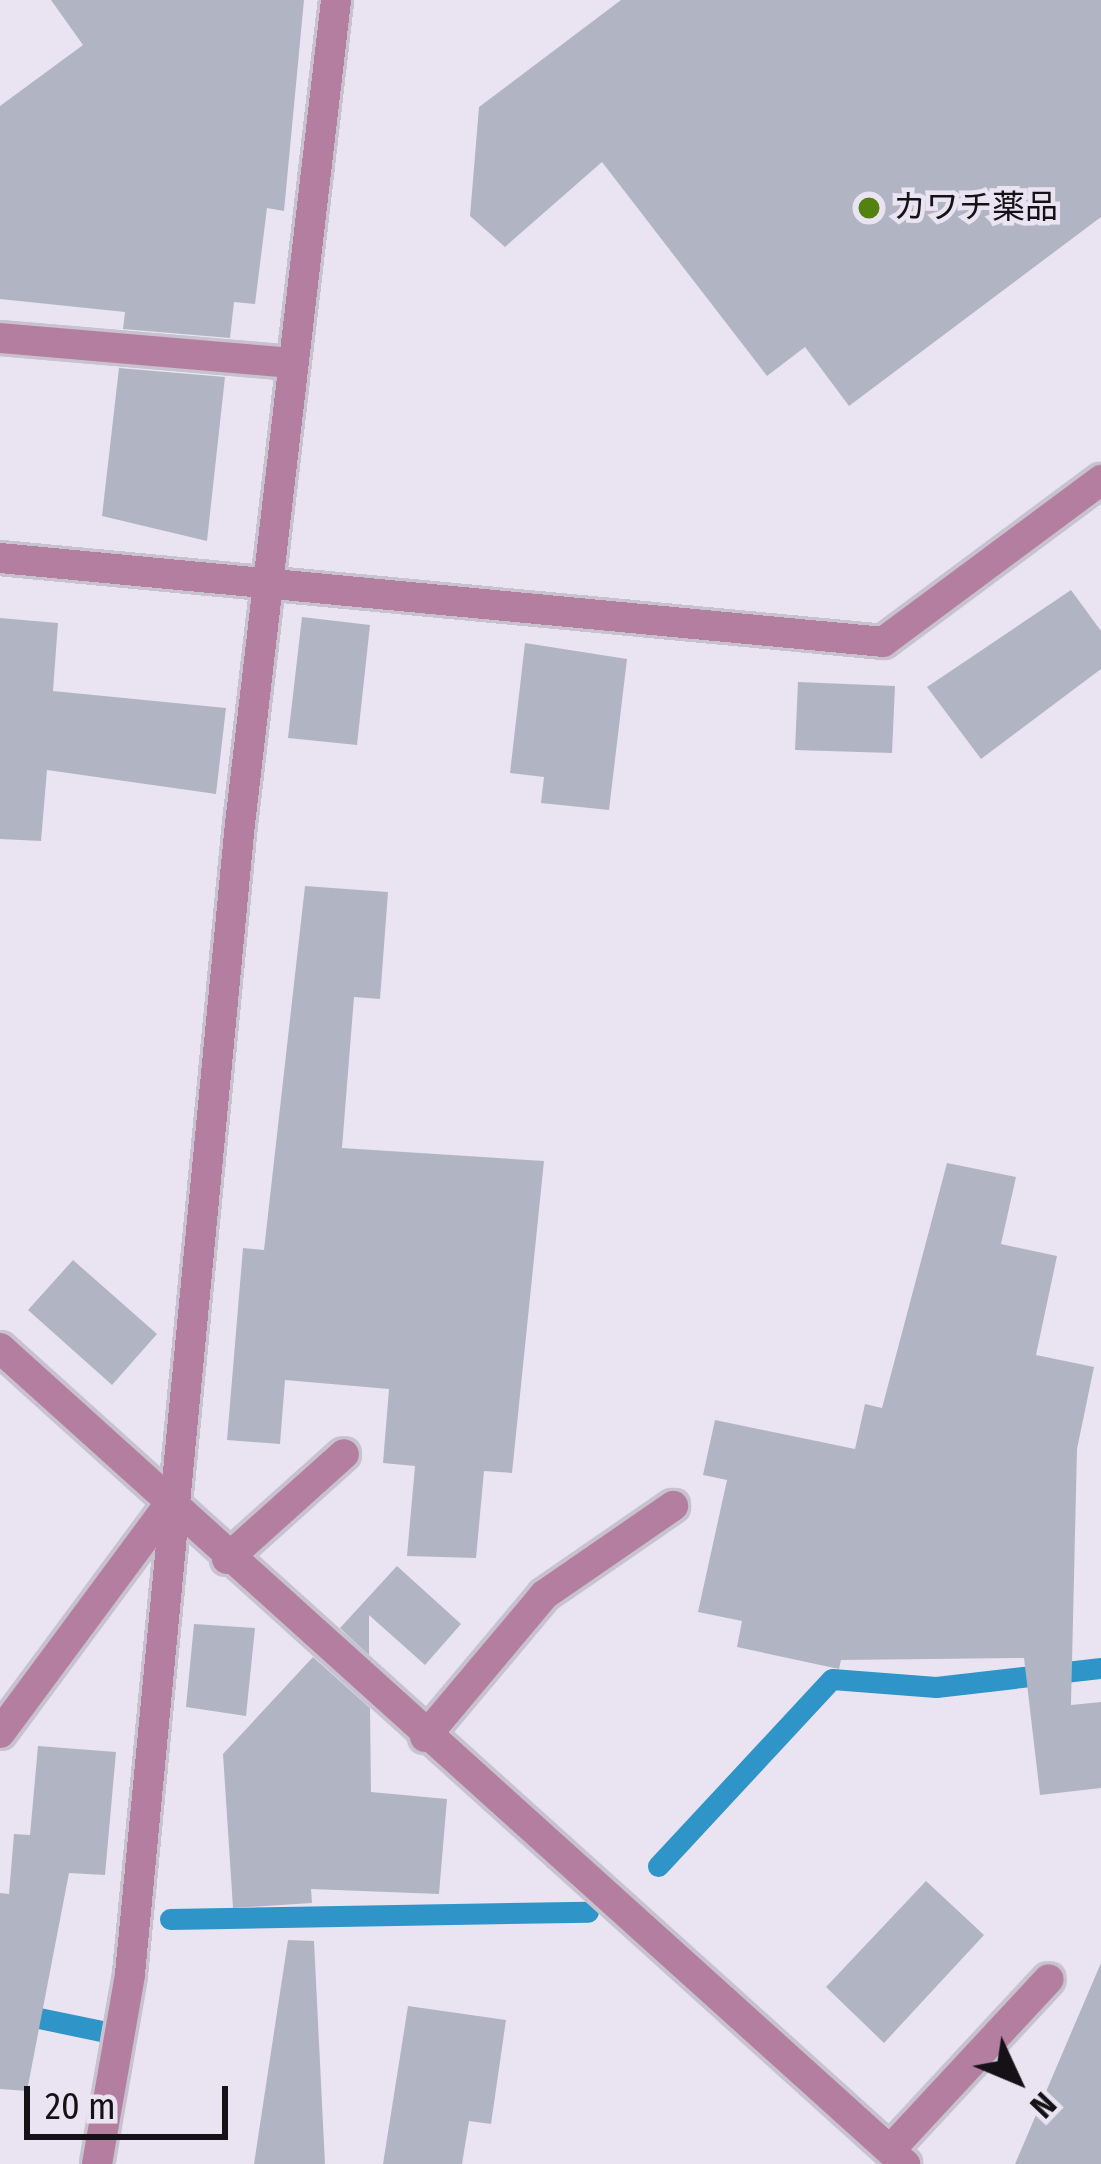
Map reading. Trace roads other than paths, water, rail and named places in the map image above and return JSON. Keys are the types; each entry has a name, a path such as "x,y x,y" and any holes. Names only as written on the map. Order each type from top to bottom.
{"street":[{"path":"97,2164 130,1974 169,1505 265,585 336,0"},
{"path":"0,338 292,363"},
{"path":"0,558 883,642 1101,480"},
{"path":"0,1348 424,1737 897,2157 1049,1979"},
{"path":"227,1559 344,1454"},
{"path":"0,1732 169,1505"},
{"path":"424,1737 544,1595 673,1506"}],"waterway":[{"path":"658,1866 832,1679 936,1687 1101,1668"},
{"path":"170,1919 588,1912"},
{"path":"0,2010 101,2031"}],"place":[{"name":"カワチ薬品","path":"869,208"}]}
